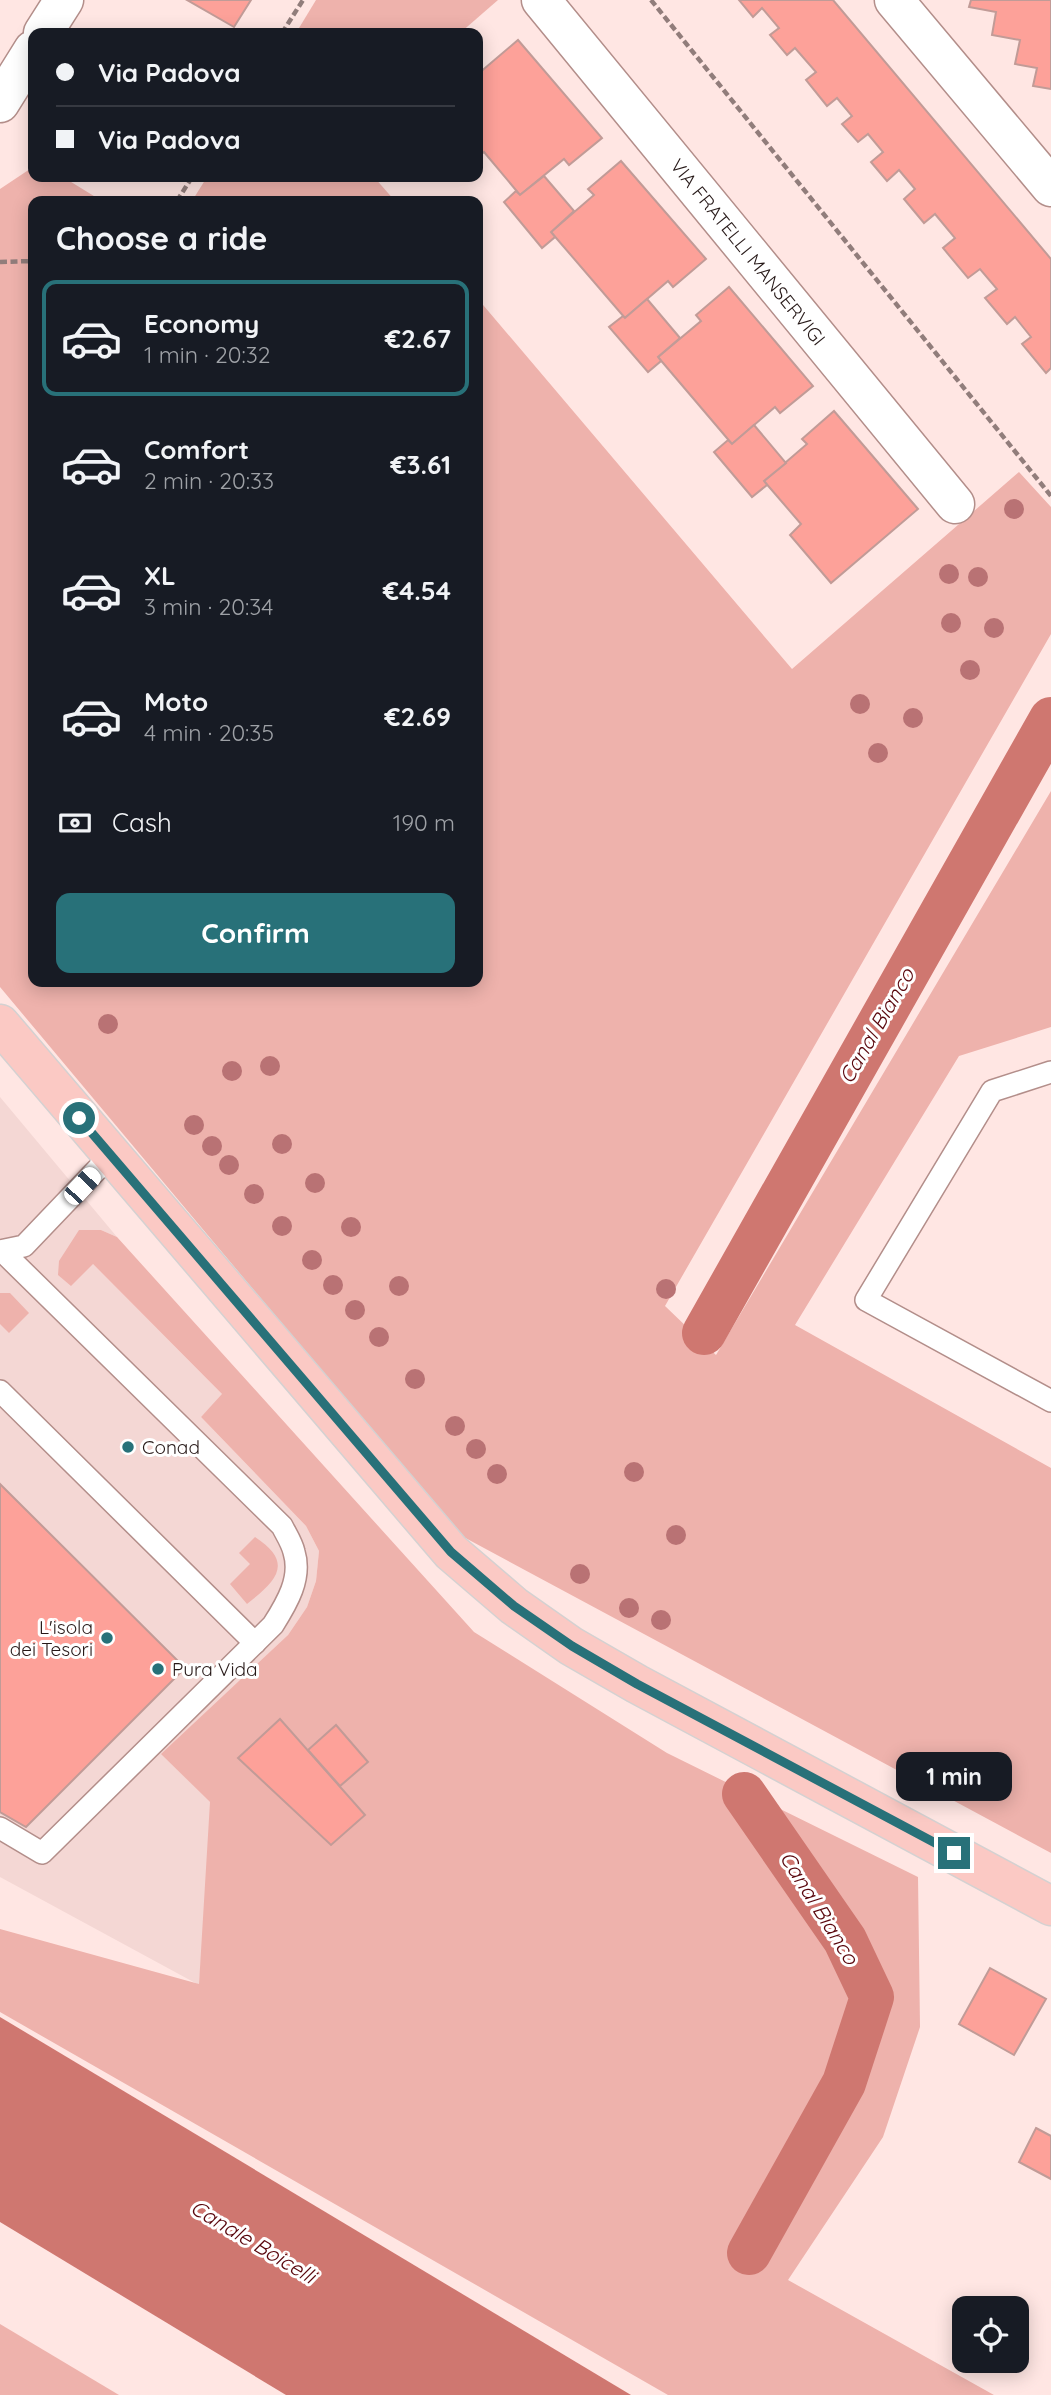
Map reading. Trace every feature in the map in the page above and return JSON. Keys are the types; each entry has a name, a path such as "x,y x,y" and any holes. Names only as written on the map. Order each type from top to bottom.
{"main road":[{"path":"0,1024 451,1552 514,1606 572,1646 637,1684 1051,1906"}],"street":[{"path":"46,28 64,0"},
{"name":"VIA FRATELLI MANSERVIGI","path":"541,0 956,504"},
{"path":"894,0 1051,187"},
{"path":"0,103 28,58"}],"lane":[{"path":"1051,1072 992,1091 866,1300 1051,1401"},
{"path":"1,1251 24,1246 110,1156"},
{"path":"0,1828 42,1853 273,1625 289,1600 296,1576 295,1552 282,1526 1,1251"},
{"path":"0,1391 255,1643"}],"path":[{"path":"285,28 303,0"},
{"path":"651,0 1051,496"},
{"path":"0,262 28,261"}],"shaded area":[{"path":"316,0 498,0 466,28 299,28"},
{"path":"28,170 28,182 71,182 94,196 28,196 28,987 483,987 483,305 792,669 1019,472 1051,507 1051,634 665,1306 716,1355 1051,791 1051,1027 959,1056 795,1325 1051,1468 1051,1853 458,1534 0,987 0,189"},
{"path":"204,182 378,182 391,196 195,196"},
{"path":"0,1097 117,1237 101,1230 93,1264 223,1395 201,1417 306,1526 319,1551 316,1581 307,1607 288,1635 162,1754 214,1806 199,1985 0,1877"},
{"path":"79,1230 101,1230 117,1237 474,1632 667,1753 918,1877 920,2027 883,2137 788,2280 994,2395 668,2395 0,2012 0,1929 199,1984 210,1802 161,1754 288,1635 307,1607 316,1581 319,1551 306,1526 201,1417 222,1394 93,1264 71,1286 58,1275 59,1261"},
{"path":"0,1293 10,1293 29,1313 9,1333 0,1324"},
{"path":"255,1537 275,1555 278,1564 273,1580 247,1604 230,1584 250,1564 239,1553"},
{"path":"0,2324 119,2395 0,2395"}],"water":[{"name":"Canale Boicelli","path":"0,2017 631,2395 286,2395 0,2222"}],"building":[{"path":"187,0 251,0 234,27"},
{"path":"739,0 833,0 1051,259 1051,368 1046,373 1022,344 1031,337 1015,317 1007,324 985,298 997,289 980,269 968,278 943,248 955,238 935,214 924,223 904,199 915,189 899,170 887,181 871,162 883,152 868,134 858,142 842,124 852,116 837,98 827,106 806,80 816,72 795,48 787,55 770,35 779,28 762,8 753,17"},
{"path":"971,0 1051,0 1051,89 1033,86 1037,68 1015,64 1020,40 992,35 996,12 969,7"},
{"path":"518,40 602,138 569,165 564,159 520,195 483,153 483,70"},
{"path":"621,161 706,259 673,287 668,281 625,318 551,232 594,195 588,189"},
{"path":"544,176 574,211 551,232 555,237 542,248 504,202 516,191 520,195"},
{"path":"729,287 813,386 780,413 775,407 732,444 658,357 701,321 696,315"},
{"path":"647,299 680,338 658,357 661,361 648,372 609,327 623,316 625,318"},
{"path":"834,411 918,509 831,583 790,535 801,524 764,481 807,444 802,439"},
{"path":"754,425 786,463 764,481 767,485 752,497 714,452 728,440 732,444"},
{"path":"0,1484 185,1668 26,1827 0,1812"},
{"path":"280,1719 365,1815 331,1845 238,1758"},
{"path":"336,1725 368,1762 340,1786 308,1750"},
{"path":"990,1968 1046,1999 1014,2055 959,2024"},
{"path":"1036,2128 1051,2136 1051,2179 1019,2162"}],"waterway":[{"name":"Canal Bianco","path":"704,1333 1051,719"},
{"name":"Canal Bianco","path":"744,1794 845,1940 872,1997 844,2083 749,2253"}],"place":[{"name":"Conad","path":"128,1447"},
{"name":"L'isola dei Tesori","path":"107,1638"},
{"name":"Pura Vida","path":"158,1669"}],"route":[{"path":"79,1118 451,1552 514,1606 572,1646 637,1684 954,1853"}]}
